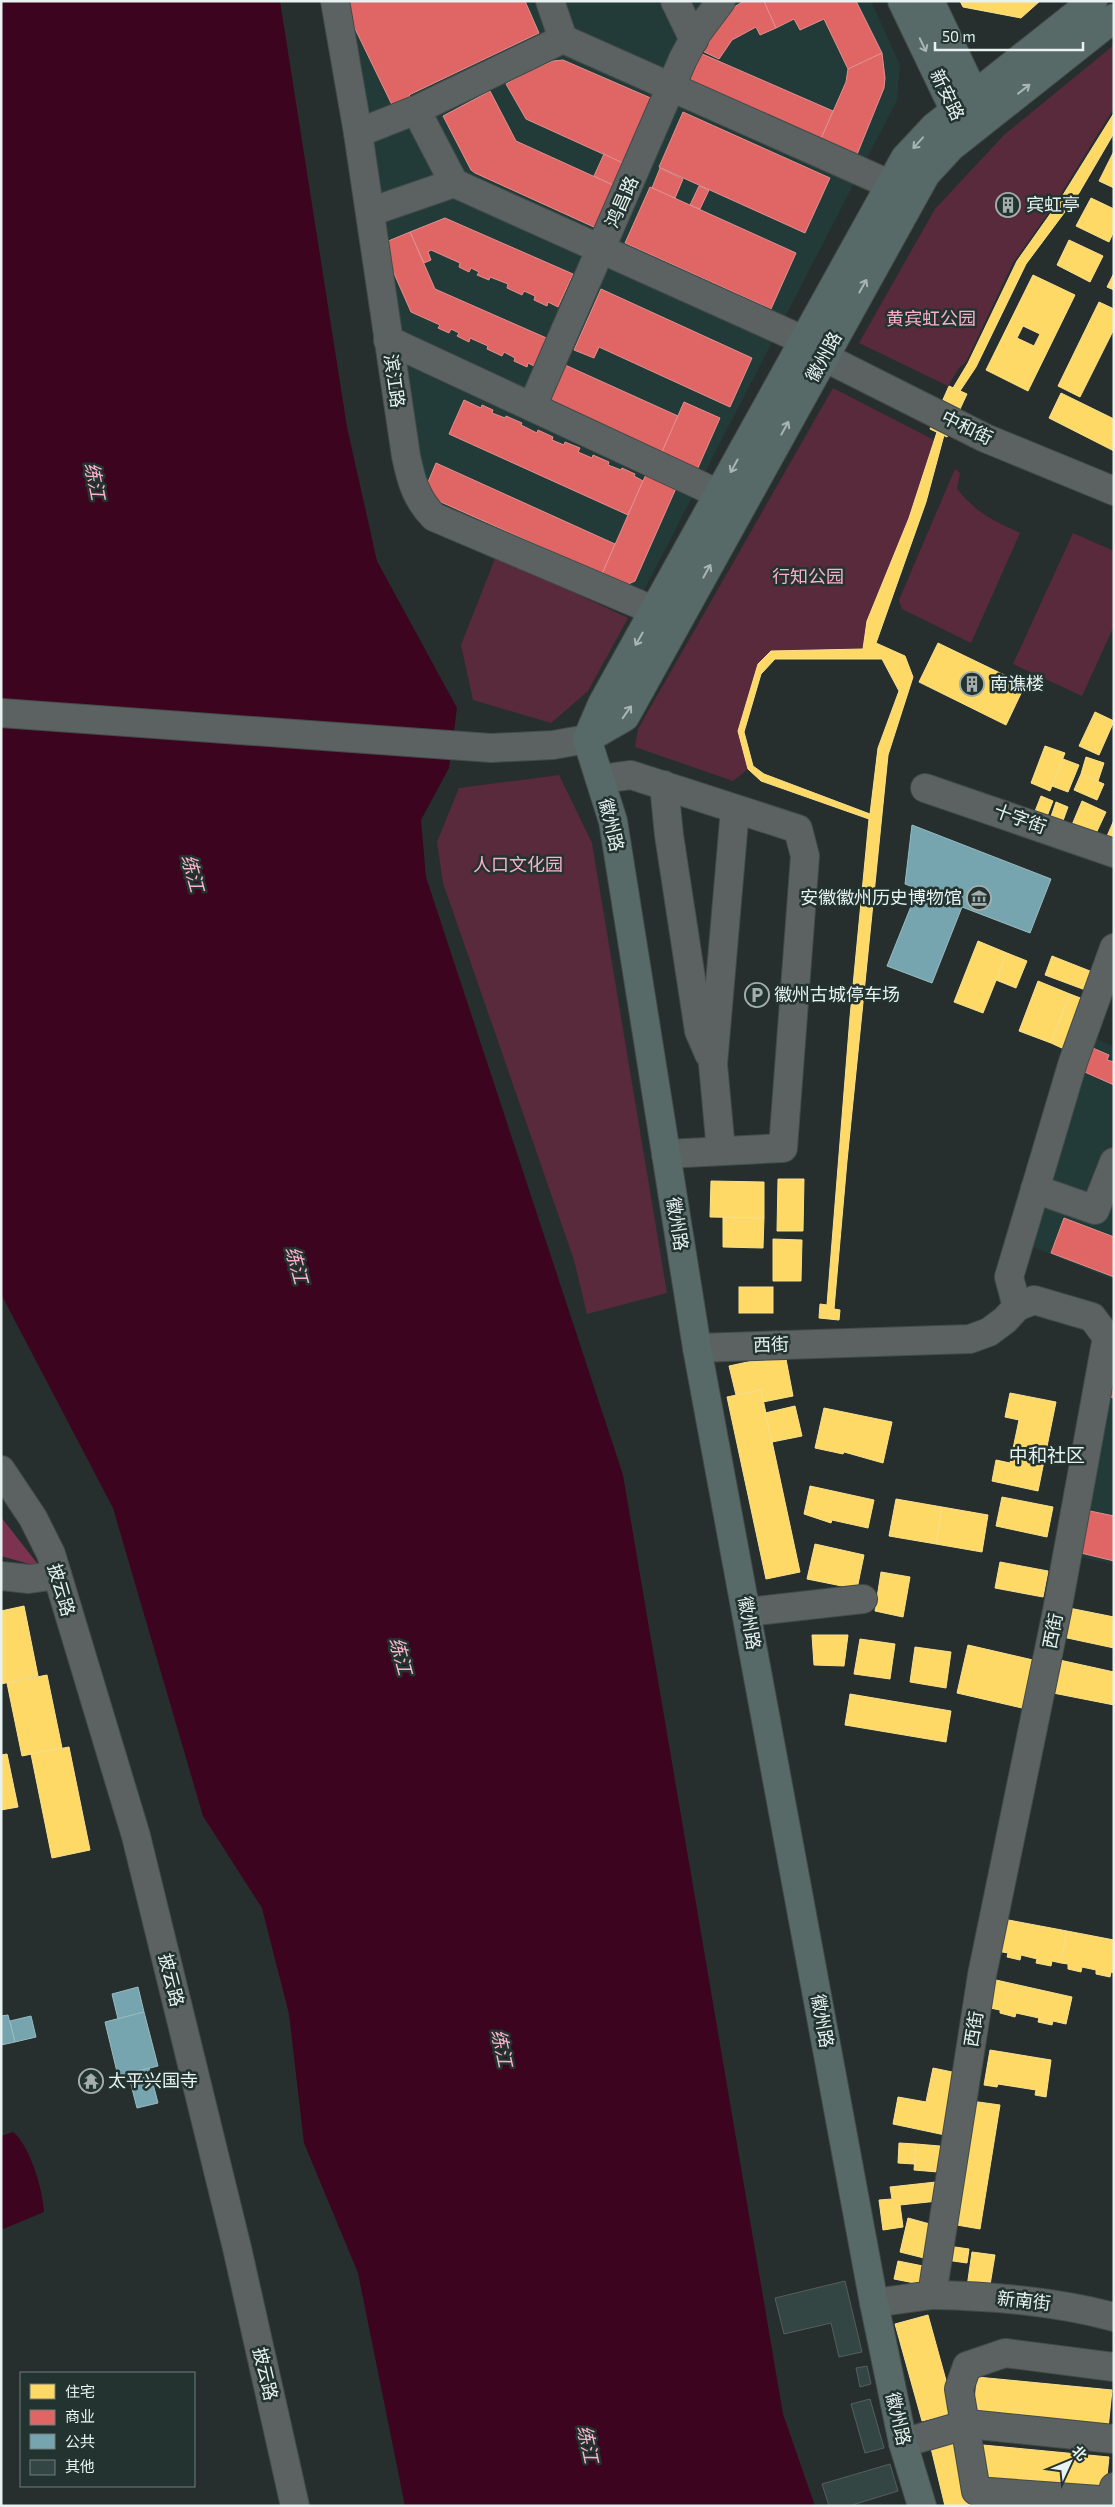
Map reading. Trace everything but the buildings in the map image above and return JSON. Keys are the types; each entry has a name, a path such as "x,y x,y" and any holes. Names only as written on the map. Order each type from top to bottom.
{"main road":[{"name":"新安路","path":"902,1 964,102 976,127"},
{"name":"新安路","path":"930,1 964,102"},
{"name":"徽州路","path":"922,2506 903,2444 874,2303 697,1348 613,821 587,738 602,704 905,158 918,142 964,102 1093,1"},
{"name":"徽州路","path":"587,738 625,718 926,174 951,146 1114,18"}],"street":[{"name":"滨江路","path":"335,1 358,133 406,456 413,488 426,509 434,516 655,611"},
{"path":"550,1 563,39 889,184"},
{"path":"675,1 694,40"},
{"name":"鸿昌路","path":"532,407 694,40 721,1"},
{"path":"358,133 416,110 563,39"},
{"path":"416,110 454,183 803,340"},
{"path":"370,212 454,183"},
{"path":"388,340 719,494"},
{"name":"中和街","path":"824,357 985,438 1114,491"},
{"path":"1,713 491,748 553,745 587,738"},
{"path":"600,779 631,775 798,829 805,856 783,1148 666,1154"},
{"path":"664,785 669,835 699,1031 713,1064"},
{"name":"十字街","path":"925,788 1114,853"},
{"path":"721,1151 713,1064 735,809"},
{"path":"1017,1307 1009,1277 1073,1062 1114,948"},
{"path":"1035,1189 1095,1210 1114,1162"},
{"name":"西街","path":"697,1348 970,1339 988,1332 1005,1320 1017,1307 1034,1300 1092,1317 1110,1337 1055,1620 982,1975 932,2295"},
{"name":"披云路","path":"1,1470 42,1535 57,1575 136,1836 235,2238 295,2506"},
{"path":"1,1576 29,1580 57,1575"},
{"path":"746,1612 863,1599"},
{"path":"874,2303 932,2295"},
{"name":"新南街","path":"932,2295 1015,2299 1057,2305 1114,2317"},
{"path":"1114,2367 1005,2353 967,2366 959,2389 976,2491 1113,2501 1114,2487"},
{"path":"903,2444 965,2425 1114,2439"}],"shaded area":[{"path":"338,1 871,1 900,65 897,100 640,598 425,501"},
{"path":"1088,1035 1114,1047 1114,1280 1028,1245"},
{"path":"1114,1342 1114,1564 1075,1556"},
{"path":"1,1517 40,1567 1,1556"}],"green space":[{"name":"黄宾虹公园","path":"1114,45 1114,108 1054,205 1013,263 966,362 959,368 948,386 859,343 935,209 1004,135"},
{"name":"行知公园","path":"833,388 934,440 909,518 867,621 863,649 771,651 758,664 738,731 748,769 733,781 635,747 638,729"},
{"path":"955,469 960,473 957,489 972,505 986,516 1020,533 971,643 902,609 899,600"},
{"path":"1073,533 1114,551 1114,626 1082,696 1013,664"},
{"path":"496,556 628,618 588,691 551,723 473,700 461,645"},
{"name":"人口文化园","path":"559,775 592,843 667,1293 587,1314 574,1260 443,883 437,842 459,788"}],"water":[{"name":"练江","path":"1,1 280,1 347,427 377,561 457,708 449,768 421,820 426,877 623,1475 783,2414 815,2506 405,2506 358,2273 304,2143 289,2014 262,1908 203,1816 113,1508 1,1294"},
{"path":"13,2132 19,2138 30,2157 41,2192 44,2212 1,2230 1,2136"}],"place":[{"name":"宾虹亭","path":"1008,205"},
{"name":"南谯楼","path":"972,684"},
{"name":"安徽徽州历史博物馆","path":"979,898"},
{"name":"徽州古城停车场","path":"757,995"},
{"name":"太平兴国寺","path":"91,2081"}],"district":[{"name":"中和社区","path":"1047,1455"}]}
